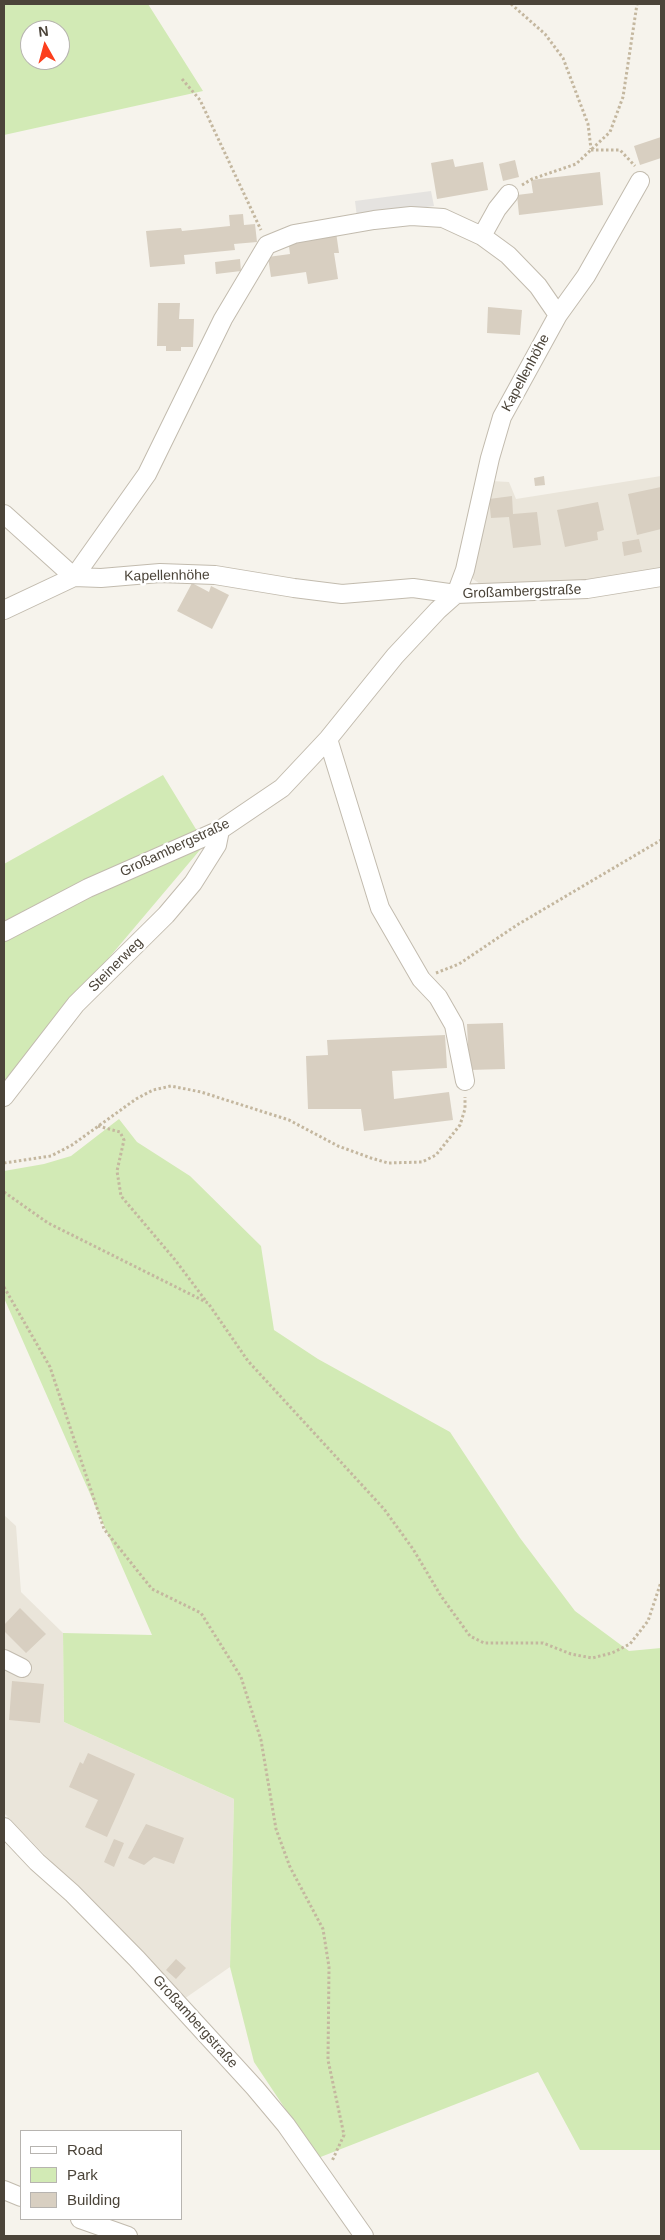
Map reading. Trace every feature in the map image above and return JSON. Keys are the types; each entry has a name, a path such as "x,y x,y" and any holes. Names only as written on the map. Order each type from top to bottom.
{"street":[{"name":"Kapellenhöhe","path":"74,577 101,578 190,572 243,578 327,592 357,593 413,588 456,594 465,570 490,458 502,416 558,315 586,276 640,182"},
{"path":"482,236 497,209 509,194"},
{"path":"4,610 74,577 147,474 223,319 267,245 278,239 309,231 411,216 443,218 482,236 525,271 558,315"},
{"path":"4,514 74,577"},
{"name":"Großambergstraße","path":"4,932 88,888 220,830 282,788 328,739 395,656 438,610 456,594 587,589 661,577"},
{"path":"328,739 380,908 421,979 438,997 454,1025 465,1081"},
{"name":"Steinerweg","path":"4,1097 76,1004 166,915 193,883 217,845 220,830"},
{"path":"4,1659 22,1668"},
{"name":"Großambergstraße","path":"4,1827 37,1862 72,1892 198,2026 286,2125 364,2236"},
{"path":"4,2190 20,2197"},
{"path":"83,2220 128,2236"}],"path":[{"path":"511,4 544,34 563,58 588,124 591,150"},
{"path":"509,194 532,179 576,164 610,132 623,97 637,4"},
{"path":"182,79 200,100 267,245"},
{"path":"591,150 620,150 634,163 640,182"},
{"path":"421,979 459,964 517,925 661,840"},
{"path":"4,1163 51,1156 72,1145 153,1090 171,1086 201,1092 290,1120 338,1146 371,1158 388,1163 408,1164 422,1162 436,1155 460,1126 465,1109 465,1081"},
{"path":"98,1126 120,1132 124,1140 117,1171 121,1196 176,1261 208,1303 248,1362 384,1509 413,1549 441,1596 470,1636 484,1643 543,1643 571,1654 592,1658 606,1655 630,1644 648,1621 661,1582"},
{"path":"4,1192 48,1223 208,1303"},
{"path":"4,1287 50,1366 104,1529 152,1589 201,1613 241,1677 261,1740 276,1829 290,1867 324,1929 329,1967 328,2060 344,2135 324,2180"}],"shaded area":[{"path":"431,191 434,206 357,217 355,201"},
{"path":"661,476 661,570 613,579 480,584 473,579 472,569 491,481 509,482 516,499"},
{"path":"4,1515 16,1526 21,1592 63,1633 64,1722 234,1799 230,1967 184,1999 4,1813"}],"green space":[{"path":"4,4 148,4 203,91 4,135"},
{"path":"163,775 205,844 4,1082 4,864"},
{"path":"119,1119 137,1142 190,1176 261,1246 274,1330 318,1359 450,1432 520,1538 575,1611 629,1651 661,1648 661,2150 580,2150 538,2072 318,2158 254,2062 230,1967 234,1799 64,1722 63,1633 152,1635 4,1298 4,1171 44,1164 71,1156"}],"building":[{"path":"661,137 661,158 640,165 634,146"},
{"path":"453,159 455,167 483,162 488,190 437,199 431,163"},
{"path":"515,160 519,177 503,181 499,164"},
{"path":"600,172 603,205 519,215 517,195 533,193 531,180"},
{"path":"243,214 244,225 255,224 257,242 234,244 235,250 184,255 185,264 150,267 146,231 181,228 182,231 230,226 229,215"},
{"path":"336,232 339,253 334,253 338,279 308,284 306,272 271,277 268,257 290,254 288,239"},
{"path":"240,259 241,271 216,274 215,262"},
{"path":"158,303 180,303 179,319 194,319 193,347 181,347 181,351 166,351 166,346 157,346"},
{"path":"488,307 522,310 520,335 487,333"},
{"path":"544,476 545,485 535,486 534,478"},
{"path":"661,487 661,529 637,535 628,494"},
{"path":"512,496 513,514 537,512 541,545 513,548 509,517 491,518 489,499"},
{"path":"598,502 604,530 597,532 598,540 565,547 557,510"},
{"path":"639,539 642,552 624,556 622,542"},
{"path":"192,583 209,592 211,586 229,595 212,629 177,611"},
{"path":"503,1023 505,1069 469,1070 467,1024"},
{"path":"445,1035 447,1068 392,1071 394,1099 449,1092 453,1120 364,1131 361,1109 308,1109 306,1056 328,1055 327,1040"},
{"path":"20,1608 46,1634 26,1653 4,1631 4,1625"},
{"path":"12,1681 44,1684 40,1723 9,1720"},
{"path":"88,1753 135,1774 107,1837 85,1827 98,1800 69,1787 80,1762 83,1764"},
{"path":"146,1824 184,1838 174,1864 154,1857 144,1865 128,1858"},
{"path":"114,1839 124,1843 114,1867 104,1862"},
{"path":"176,1959 186,1968 176,1979 166,1970"}]}
